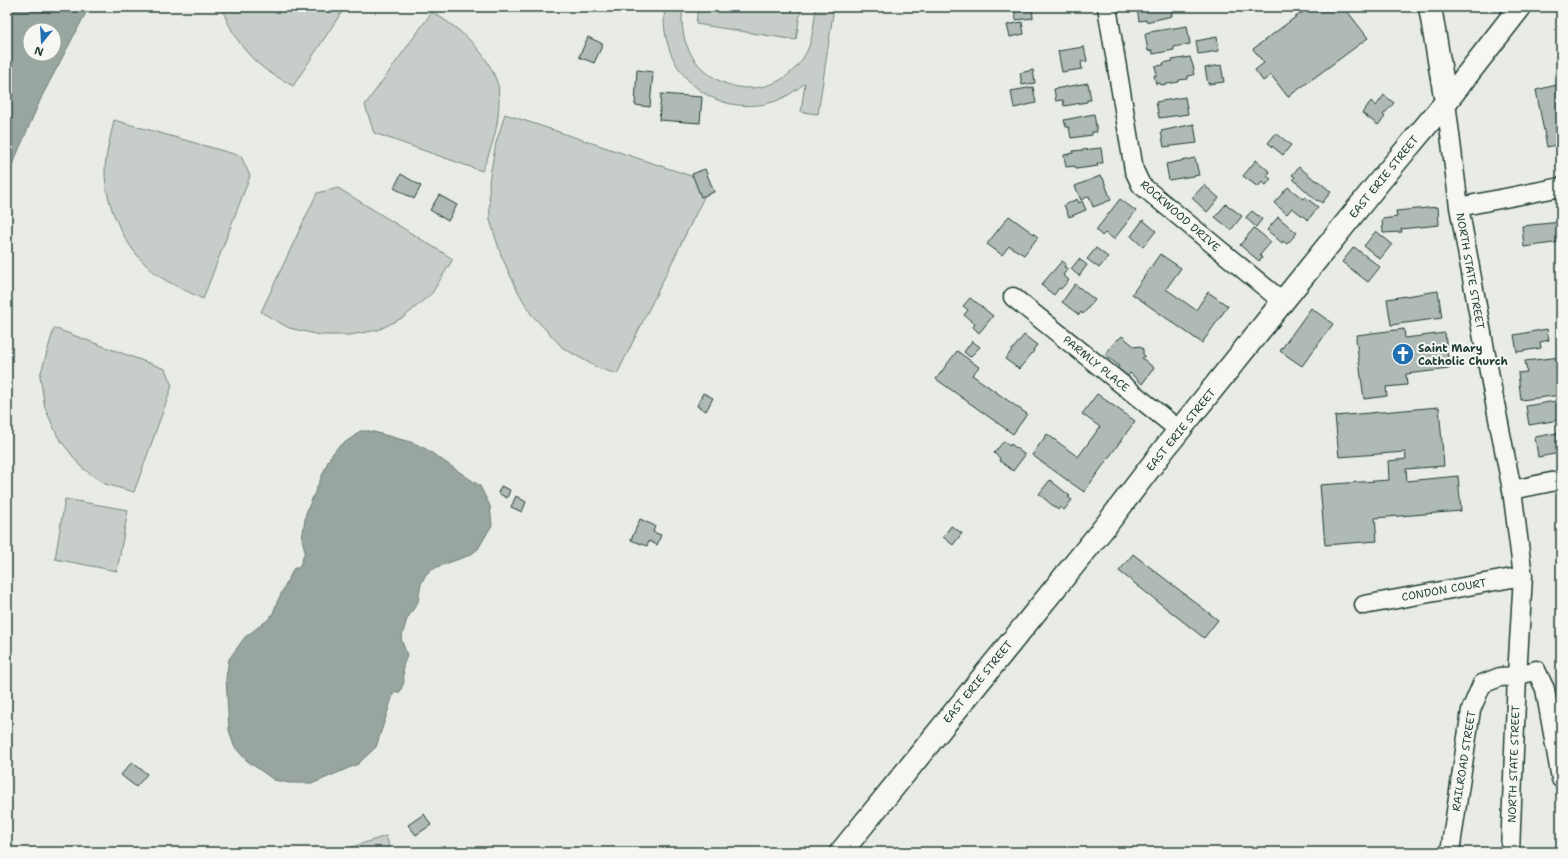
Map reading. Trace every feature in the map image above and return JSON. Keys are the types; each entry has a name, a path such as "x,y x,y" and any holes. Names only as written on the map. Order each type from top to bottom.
{"main road":[{"name":"NORTH STATE STREET","path":"1430,7 1446,102"},
{"name":"EAST ERIE STREET","path":"841,852 1106,524 1179,430 1379,182 1446,102 1520,7"}],"street":[{"name":"ROCKWOOD DRIVE","path":"1107,7 1136,178 1141,185 1283,302"},
{"name":"NORTH STATE STREET","path":"1446,102 1459,207 1512,490 1523,576 1517,676 1510,852"},
{"path":"1459,207 1561,187"},
{"name":"PARMLY PLACE","path":"1013,297 1179,430"},
{"path":"1512,490 1561,480"},
{"name":"CONDON COURT","path":"1364,605 1523,576"},
{"path":"1517,676 1536,670 1545,689 1561,777"},
{"name":"RAILROAD STREET","path":"1450,852 1471,710 1482,684 1500,677 1517,676"}],"shaded area":[{"path":"10,7 89,7 62,58 62,22 22,22 22,62 60,62 42,96 7,177 7,12"},
{"path":"221,7 345,7 293,86 272,74 248,54 242,47 228,23"},
{"path":"665,7 683,7 683,34 692,56 708,73 727,84 749,88 771,84 791,72 807,51 811,41 816,7 834,7 818,114 801,112 805,83 790,94 773,102 750,106 729,103 709,96 693,84 679,69 670,51 665,30"},
{"path":"698,7 801,7 796,40 696,24"},
{"path":"432,12 453,26 472,42 487,62 498,85 499,110 496,128 492,145 482,171 374,133 365,105"},
{"path":"505,114 697,178 704,197 617,374 598,368 563,348 531,314 516,288 501,255 490,220 489,181 496,143"},
{"path":"114,120 241,156 250,176 203,299 172,284 155,273 135,252 119,226 108,197 105,168 107,150"},
{"path":"338,188 453,259 432,293 404,317 378,330 350,335 320,335 289,328 261,312 317,193"},
{"path":"54,328 165,369 172,386 134,492 105,484 81,467 58,437 45,408 40,376"},
{"path":"360,431 370,431 414,443 426,449 480,486 490,506 492,525 478,549 470,555 437,567 426,574 421,584 418,602 407,619 401,639 407,655 403,666 404,682 400,692 394,692 376,747 358,764 314,783 289,783 274,780 246,760 234,746 229,730 226,678 229,659 245,637 269,619 294,568 299,568 305,551 302,539 306,513 330,457 338,447"},
{"path":"65,499 128,510 117,571 55,559"},
{"path":"386,836 391,852 336,852"}],"building":[{"path":"1014,7 1032,7 1033,18 1016,20"},
{"path":"1137,7 1171,7 1172,16 1146,22 1146,20 1139,21"},
{"path":"1309,7 1344,7 1368,38 1288,97 1271,75 1263,81 1255,70 1264,63 1253,49"},
{"path":"1022,22 1024,34 1010,37 1007,25"},
{"path":"1187,26 1190,44 1174,47 1174,50 1153,54 1152,50 1148,51 1145,34 1150,33 1149,32"},
{"path":"588,37 603,44 594,63 579,57"},
{"path":"1217,37 1219,51 1198,54 1196,41"},
{"path":"1084,47 1087,61 1081,62 1082,69 1062,72 1058,51"},
{"path":"1190,57 1194,69 1194,75 1188,76 1188,79 1179,80 1179,82 1161,85 1160,83 1156,84 1154,75 1157,75 1155,66 1164,65 1163,63 1173,61 1172,60"},
{"path":"1221,65 1224,82 1208,84 1205,68"},
{"path":"637,70 653,72 650,107 635,105"},
{"path":"1033,70 1035,83 1022,85 1020,73"},
{"path":"1088,83 1091,100 1064,106 1063,100 1056,101 1054,89"},
{"path":"1561,84 1561,144 1547,147 1536,90"},
{"path":"1033,87 1036,103 1014,108 1011,91"},
{"path":"661,94 702,97 700,123 659,120"},
{"path":"1384,95 1394,103 1383,115 1385,117 1378,125 1362,113 1371,101 1376,106"},
{"path":"1185,97 1188,114 1159,118 1156,102"},
{"path":"1094,114 1097,132 1092,132 1092,135 1071,138 1069,127 1066,127 1064,120"},
{"path":"1194,124 1197,143 1164,147 1161,131"},
{"path":"1276,133 1291,145 1283,155 1268,143"},
{"path":"1101,148 1103,163 1097,163 1098,166 1076,169 1075,166 1066,167 1064,155 1073,153 1073,151"},
{"path":"1195,158 1199,175 1169,180 1166,164"},
{"path":"1256,160 1270,172 1267,176 1271,179 1266,185 1262,182 1258,187 1243,176"},
{"path":"1299,167 1331,192 1322,203 1318,200 1317,201 1293,179 1295,177 1292,175"},
{"path":"705,169 714,192 701,197 692,174"},
{"path":"401,174 421,186 414,199 394,188"},
{"path":"1100,176 1103,178 1111,200 1093,207 1089,196 1081,200 1075,186"},
{"path":"1204,185 1219,198 1207,212 1192,198"},
{"path":"1288,187 1303,199 1305,197 1318,207 1308,220 1292,208 1287,214 1274,203"},
{"path":"439,195 457,205 448,221 430,210"},
{"path":"1077,199 1079,203 1082,201 1086,210 1069,217 1064,205"},
{"path":"1120,199 1136,211 1114,239 1105,233 1102,236 1096,230"},
{"path":"1226,204 1242,216 1231,230 1215,217"},
{"path":"1438,207 1439,225 1401,229 1402,232 1383,233 1382,219 1397,217 1396,211"},
{"path":"1252,211 1262,219 1256,227 1246,218"},
{"path":"1009,216 1038,237 1024,255 1009,246 1002,255 987,244"},
{"path":"1278,217 1297,233 1287,244 1283,241 1282,243 1267,230"},
{"path":"1143,220 1156,231 1143,247 1131,236"},
{"path":"1561,222 1561,242 1524,247 1522,226"},
{"path":"1254,228 1271,242 1260,255 1262,258 1259,261 1240,245"},
{"path":"1376,231 1392,244 1380,259 1364,246"},
{"path":"1354,247 1380,267 1368,282 1342,262"},
{"path":"1096,248 1108,257 1099,268 1087,259"},
{"path":"1160,254 1181,268 1166,289 1196,310 1208,292 1228,306 1202,343 1132,294"},
{"path":"1079,259 1087,265 1079,276 1071,269"},
{"path":"1062,261 1066,264 1064,267 1068,269 1063,275 1069,280 1061,289 1059,288 1054,295 1041,285"},
{"path":"1075,284 1095,300 1083,314 1081,312 1079,315 1062,302"},
{"path":"1438,291 1442,318 1391,325 1387,299"},
{"path":"970,298 993,316 979,333 973,327 975,324 964,315 968,310 963,306"},
{"path":"1311,308 1333,324 1302,366 1280,351"},
{"name":"Saint Mary Catholic Church","path":"1404,329 1405,338 1445,333 1449,369 1406,374 1407,385 1386,387 1387,396 1364,399 1356,339 1357,335"},
{"path":"1547,329 1549,340 1540,342 1541,348 1517,352 1514,335"},
{"path":"1024,335 1037,345 1019,369 1005,359"},
{"path":"1122,336 1135,347 1140,346 1143,349 1143,354 1145,356 1142,358 1154,368 1142,384 1130,373 1127,377 1117,368 1119,366 1105,355 1117,339 1118,340"},
{"path":"972,341 980,347 970,357 964,352"},
{"path":"957,351 979,367 972,375 1027,414 1013,434 936,379"},
{"path":"1561,357 1561,395 1521,400 1518,373 1527,372 1525,361"},
{"path":"703,393 713,398 706,411 697,406"},
{"path":"1097,394 1135,421 1084,492 1032,455 1047,434 1078,457 1100,427 1082,414"},
{"path":"1556,401 1559,420 1529,425 1526,406"},
{"path":"1439,407 1444,466 1406,469 1407,481 1458,476 1461,511 1375,518 1377,541 1325,545 1320,485 1389,480 1388,461 1406,459 1405,452 1339,457 1335,416"},
{"path":"1557,433 1560,453 1538,457 1535,437"},
{"path":"1004,441 1010,446 1011,444 1025,455 1013,471 999,460 1000,458 994,453"},
{"path":"1050,480 1070,496 1068,497 1072,500 1064,510 1060,507 1058,510 1039,494"},
{"path":"501,486 510,490 507,498 498,493"},
{"path":"516,496 526,502 522,512 511,507"},
{"path":"640,519 655,526 653,532 661,535 657,545 649,541 647,546 631,540"},
{"path":"951,526 962,533 953,545 943,537"},
{"path":"1133,554 1218,620 1204,638 1119,571"},
{"path":"132,762 147,774 136,787 121,775"},
{"path":"424,814 431,825 416,835 408,825"}],"place":[{"name":"Saint Mary Catholic Church","path":"1403,354"}]}
